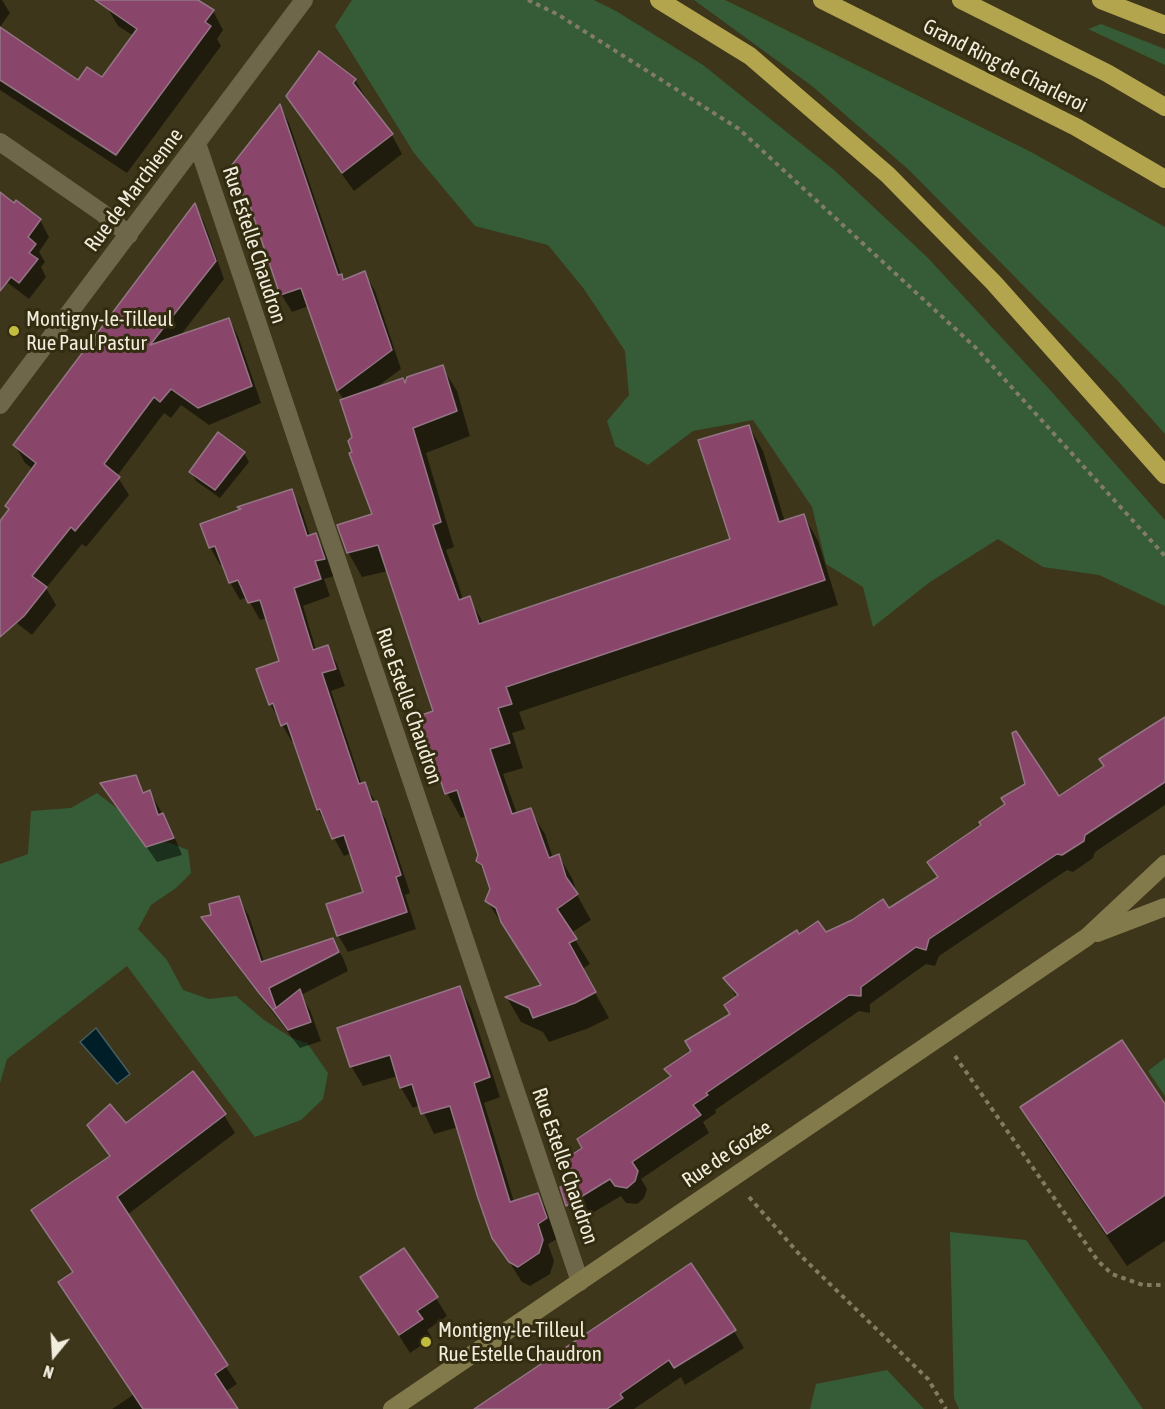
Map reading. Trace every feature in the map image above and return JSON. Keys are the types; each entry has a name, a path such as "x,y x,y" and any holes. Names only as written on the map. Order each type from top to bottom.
{"highway":[{"path":"659,0 750,56 888,174 994,282 1165,475"},
{"name":"Grand Ring de Charleroi","path":"822,0 1076,127 1165,178"},
{"name":"Grand Ring de Charleroi","path":"961,0 1107,73 1165,107"},
{"path":"1101,0 1165,25"}],"main road":[{"name":"Rue de Gozée","path":"392,1409 1087,937 1165,864"},
{"name":"Rue de Gozée","path":"1087,937 1165,907"}],"street":[{"name":"Rue de Marchienne","path":"0,405 299,7"},
{"path":"0,142 101,212 129,235"},
{"name":"Rue Estelle Chaudron","path":"197,143 580,1282"}],"path":[{"path":"528,0 557,14 738,129 976,348 1165,556"},
{"path":"942,1035 968,1077 1098,1261 1112,1274 1143,1285 1165,1286"},
{"path":"732,1178 800,1255 928,1379 946,1409"}],"green space":[{"path":"352,0 594,0 616,11 703,65 834,170 927,257 1051,391 1165,520 1165,606 1099,575 1043,567 998,539 930,582 873,627 863,587 826,564 812,507 753,420 693,431 648,465 615,446 607,421 629,395 625,351 584,289 548,245 475,226 414,153 335,26"},
{"path":"694,0 725,0 752,13 1031,152 1165,227 1165,434 1118,381 909,170 812,86"},
{"path":"1101,24 1165,49 1165,65 1088,29"},
{"path":"97,793 123,813 139,839 170,843 188,850 191,873 176,888 151,905 138,929 167,960 183,990 209,999 236,996 264,1020 292,1038 307,1043 328,1073 323,1099 301,1120 255,1137 127,966 7,1059 0,1083 0,864 28,854 31,811 71,808"},
{"path":"1165,1058 1165,1096 1148,1071"},
{"path":"950,1232 1026,1240 1143,1409 959,1409 954,1398"},
{"path":"887,1370 924,1409 810,1409 816,1384"}],"water":[{"path":"96,1028 130,1074 117,1084 80,1042"}],"building":[{"path":"95,0 198,0 214,10 205,22 211,26 116,155 0,80 0,27 78,80 87,67 102,77 137,29"},
{"path":"319,51 356,79 353,83 393,134 342,173 286,96"},
{"path":"280,104 338,275 342,274 343,280 365,271 392,350 337,391 301,288 280,295 250,206 247,207 232,165"},
{"path":"0,192 14,203 16,200 41,219 28,237 36,244 29,253 38,259 19,283 11,277 0,291"},
{"path":"195,203 216,261 150,345 229,318 252,386 198,408 171,389 160,402 154,397 104,464 120,477 75,531 71,527 32,576 47,587 24,616 0,637 0,521 9,509 5,506 36,463 13,445"},
{"path":"443,365 457,411 413,428 441,522 433,525 444,558 459,600 470,596 479,624 730,539 698,440 749,425 779,522 804,514 825,580 506,687 512,704 498,708 510,743 490,749 512,814 531,808 549,858 559,854 566,877 578,894 557,909 577,939 569,943 596,992 575,1003 533,1018 529,1008 505,997 541,985 501,922 496,908 485,901 490,889 482,865 476,861 478,855 457,790 445,794 419,716 433,711 378,545 347,553 337,525 372,514 349,453 352,452 348,441 352,437 340,400 403,378 405,383 407,377"},
{"path":"218,432 245,452 215,490 189,472"},
{"path":"292,489 307,536 316,533 325,559 315,561 321,579 294,588 313,650 328,645 336,669 322,673 359,784 365,782 372,802 377,801 401,875 396,877 407,912 337,936 326,904 363,892 344,835 332,839 320,809 317,810 287,723 281,726 273,703 269,705 256,669 279,661 260,600 248,603 238,580 229,583 215,546 209,548 200,524 241,509 237,507"},
{"path":"1165,717 1165,782 1085,835 1084,841 1062,855 1057,854 929,939 926,950 916,947 861,987 861,996 849,995 706,1093 708,1095 693,1105 701,1115 632,1162 638,1171 635,1181 627,1188 615,1186 610,1179 566,1206 560,1187 576,1182 567,1158 582,1148 577,1139 671,1076 664,1069 691,1051 685,1041 730,1014 724,1005 738,995 723,978 797,930 799,934 818,921 826,932 852,920 883,899 889,908 938,877 927,862 981,825 979,822 1005,804 1001,798 1025,784 1012,733 1016,731 1059,796 1104,766 1099,759"},
{"path":"136,775 143,793 150,790 158,815 163,813 174,838 146,847 100,783"},
{"path":"239,896 261,962 333,938 339,952 269,988 276,1008 300,989 311,1022 288,1030 201,917 211,915 209,904"},
{"path":"460,986 490,1077 474,1083 510,1202 538,1193 547,1218 538,1224 543,1240 539,1253 518,1267 509,1262 492,1238 450,1106 421,1114 412,1084 400,1088 390,1055 350,1067 337,1028"},
{"path":"1122,1040 1165,1104 1165,1195 1107,1234 1020,1107"},
{"path":"193,1071 226,1114 117,1197 228,1365 215,1374 238,1409 143,1409 58,1282 73,1272 31,1210 110,1156 87,1125 110,1104 126,1123"},
{"path":"404,1248 438,1297 417,1311 423,1319 399,1335 360,1277"},
{"path":"691,1263 736,1330 674,1368 669,1360 620,1394 623,1398 607,1409 474,1409"}],"place":[{"name":"Montigny-le-Tilleul Rue Paul Pastur","path":"14,331"},
{"name":"Montigny-le-Tilleul Rue Estelle Chaudron","path":"426,1342"}]}
